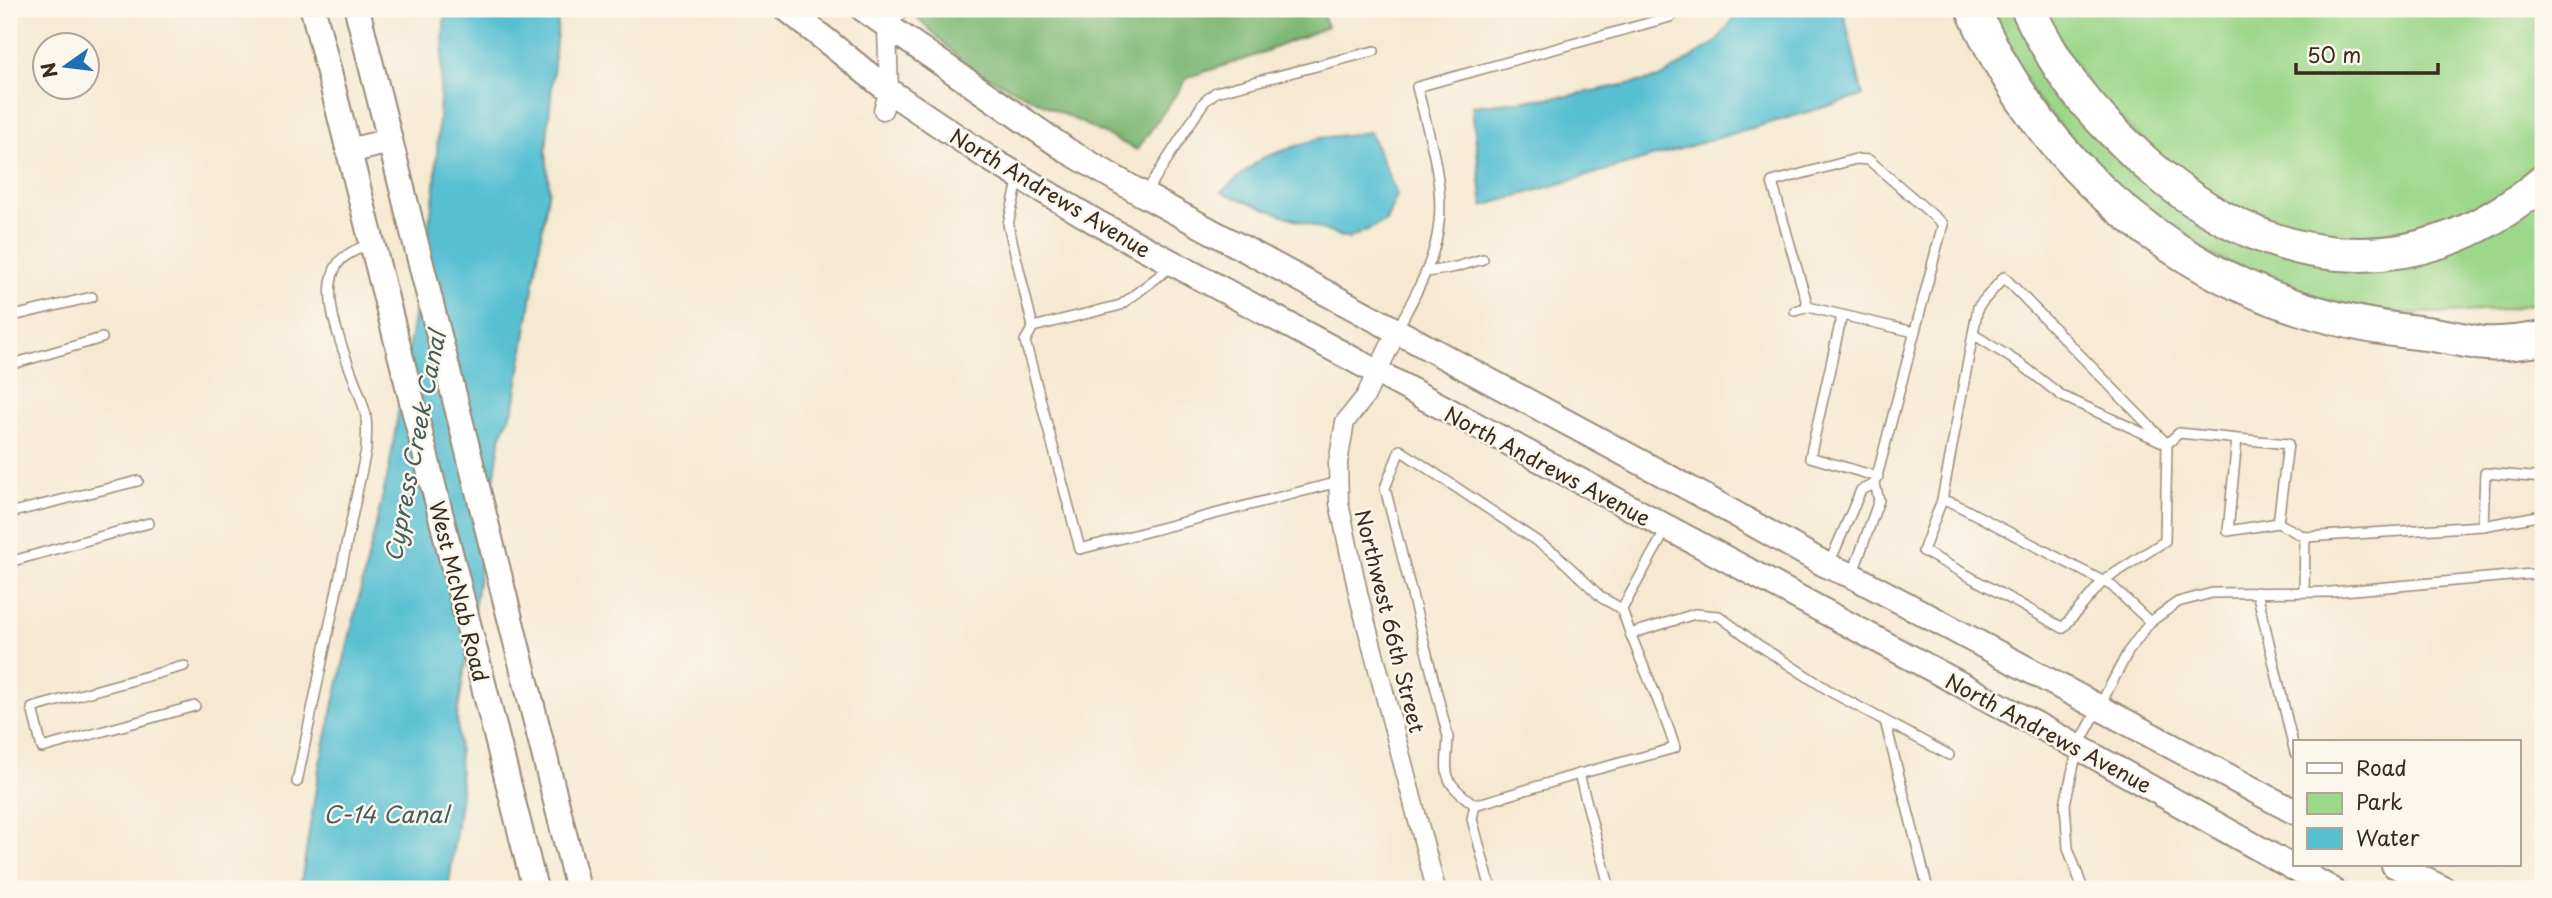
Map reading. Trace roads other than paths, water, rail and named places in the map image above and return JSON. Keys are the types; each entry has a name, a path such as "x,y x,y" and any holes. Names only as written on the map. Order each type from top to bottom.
{"highway":[{"path":"1973,9 2004,72 2042,129 2090,181 2141,226 2230,280 2288,305 2358,325 2483,343 2543,339"},
{"path":"2028,9 2071,84 2105,124 2145,162 2211,211 2232,223 2281,243 2348,255 2417,248 2457,236 2478,226 2513,205 2543,182"},
{"path":"2426,333 2543,317"}],"main road":[{"name":"West McNab Road","path":"313,9 535,889"},
{"name":"West McNab Road","path":"357,9 578,889"},
{"name":"North Andrews Avenue","path":"787,9 886,101 1173,265 2078,747 2331,889"},
{"name":"North Andrews Avenue","path":"863,9 890,18 1068,151 1144,195 1698,493 1828,566 1853,576 2293,807"},
{"path":"349,151 390,141"},
{"path":"2396,866 2444,889"}],"street":[{"path":"886,101 890,18"},
{"name":"Northwest 66th Street","path":"1397,331 1365,397 1345,422 1338,463 1339,503 1359,597 1436,889"}],"lane":[{"path":"890,18 908,9"},
{"path":"1397,331 1427,272 1439,222 1438,185 1417,87 1670,17 1680,9"},
{"path":"1144,195 1204,102 1216,92 1374,51"},
{"path":"1808,307 1772,182 1856,159 1869,160 1943,224 1876,480 1880,500 1853,576"},
{"path":"1019,176 1007,224 1033,327 1026,341 1080,549 1338,482"},
{"path":"297,782 366,450 366,414 335,327 332,278 339,261 373,243"},
{"path":"1427,272 1483,259"},
{"path":"1033,327 1121,305 1173,265"},
{"path":"2004,277 2167,444 2165,541 2103,581 2063,628 1923,551 1942,500 1973,334 1978,306 2004,277"},
{"path":"9,317 92,296"},
{"path":"1795,311 1808,307 1914,332"},
{"path":"1842,315 1810,457 1876,480"},
{"path":"1973,334 2022,365 2063,396 2167,444"},
{"path":"9,365 102,338"},
{"path":"2167,444 2179,433 2288,444 2278,523"},
{"path":"2237,439 2228,531 2278,523 2305,537 2483,526 2543,515"},
{"path":"1399,450 1556,554 1602,598 1622,609 1675,748 1475,805 1452,788 1446,771 1448,737 1385,488 1399,450"},
{"path":"2483,526 2485,473 2543,478"},
{"path":"1828,566 1861,490 1876,480"},
{"path":"9,513 138,481"},
{"path":"1942,500 1955,504 2112,586 2150,622"},
{"path":"9,562 149,523"},
{"path":"1622,609 1667,528"},
{"path":"2304,592 2305,537"},
{"path":"2083,889 2068,848 2065,804 2078,747 2128,652 2150,622 2178,602 2212,593 2331,592 2543,573"},
{"path":"2257,592 2293,745"},
{"path":"1630,634 1695,614 1719,616 1833,693 1949,755"},
{"path":"184,666 32,708 42,748 195,706"},
{"path":"1885,721 1928,889"},
{"path":"1579,774 1610,889"},
{"path":"1475,805 1472,819 1491,889"}],"water":[{"name":"C-14 Canal","path":"445,9 559,9 546,151 549,188 514,407 501,435 457,717 461,793 449,884 448,889 300,889 320,763 389,469 435,188"},
{"path":"1741,9 1843,9 1863,96 1483,206 1472,106 1567,96 1660,78 1716,42"},
{"path":"1370,132 1397,195 1386,221 1348,239 1221,192 1262,158 1320,138"}],"water label":[{"name":"Cypress Creek Canal","path":"414,446"}]}
